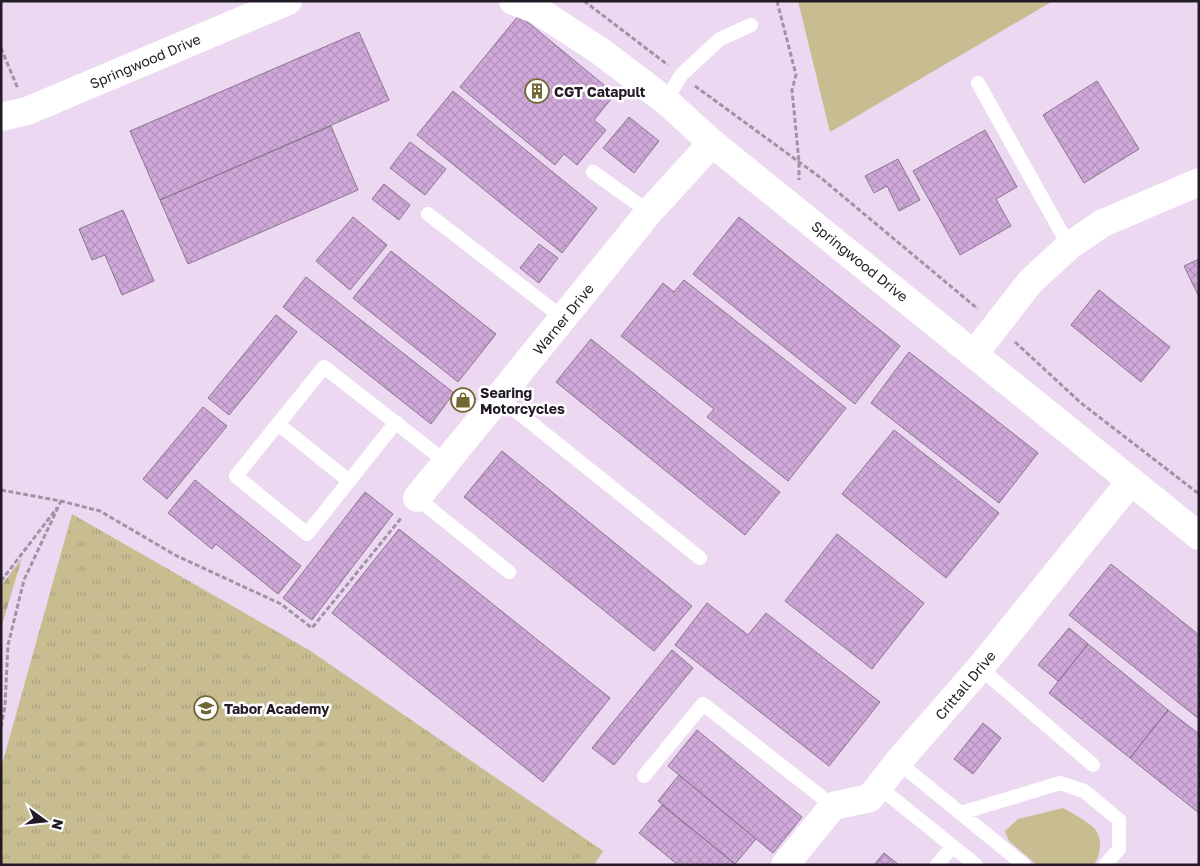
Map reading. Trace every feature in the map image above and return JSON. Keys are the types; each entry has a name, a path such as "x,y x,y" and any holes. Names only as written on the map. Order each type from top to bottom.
{"street":[{"name":"Springwood Drive","path":"14,114 148,61 288,1"},
{"name":"Springwood Drive","path":"515,2 537,10 600,51 666,101 712,143 1199,536"},
{"name":"Warner Drive","path":"417,498 649,212 712,143"},
{"path":"974,354 1030,282 1069,246 1103,223 1199,182"},
{"name":"Crittall Drive","path":"833,806 870,798 898,762 980,668 1130,481"},
{"path":"785,865 833,806"}],"lane":[{"path":"666,101 681,75 720,39 751,25"},
{"path":"978,83 1069,246"},
{"path":"593,172 649,212"},
{"path":"428,214 563,318"},
{"path":"396,422 307,534 236,476 324,367 396,422 446,462"},
{"path":"499,397 700,558"},
{"path":"278,424 349,481"},
{"path":"417,498 509,572"},
{"path":"980,668 1093,765"},
{"path":"644,776 703,704 833,806"},
{"path":"898,762 1024,865"},
{"path":"961,813 1060,782 1084,791 1119,820 1119,849 1105,865"},
{"path":"879,787 976,865"},
{"path":"937,865 953,846"}],"path":[{"path":"584,1 821,178 996,324 1082,403 1199,494"},
{"path":"777,1 796,75 792,90 799,162 798,211"},
{"path":"1,48 14,114"},
{"path":"1,490 62,501 100,512 176,555 281,604 312,628 417,498"},
{"path":"1,581 62,501"},
{"path":"1,727 8,645 24,580 62,501"}],"green space":[{"path":"798,1 1053,1 830,132"},
{"name":"Tabor Academy","path":"72,514 309,650 603,851 594,865 1,865 1,768"},
{"path":"22,558 1,628 1,586"},
{"path":"1063,808 1079,817 1097,832 1100,846 1094,865 1037,865 1009,841 1005,831 1018,819"}],"building":[{"name":"CGT Catapult","path":"519,15 615,94 594,120 606,130 577,165 564,154 555,165 460,87"},
{"path":"359,32 389,100 160,200 130,131"},
{"path":"1097,81 1139,149 1084,183 1043,115"},
{"path":"453,91 597,208 562,253 417,135"},
{"path":"629,117 659,141 634,173 603,148"},
{"path":"331,126 358,190 188,264 160,200"},
{"path":"985,130 1017,187 996,199 1011,226 960,255 913,171"},
{"path":"410,142 446,169 425,195 390,168"},
{"path":"898,159 920,200 899,211 887,186 874,193 865,176"},
{"path":"384,184 410,205 399,220 372,199"},
{"path":"123,210 154,281 122,295 105,255 92,260 79,229"},
{"path":"353,217 387,245 350,290 316,261"},
{"path":"739,217 900,346 855,404 693,274"},
{"path":"539,244 558,258 539,283 520,268"},
{"path":"391,251 496,334 458,382 353,298"},
{"path":"1199,259 1199,297 1184,266"},
{"path":"306,277 454,393 431,424 283,307"},
{"path":"684,280 846,408 788,481 707,417 714,409 621,336 663,283 674,292"},
{"path":"1099,290 1170,347 1141,382 1071,325"},
{"path":"276,315 297,332 229,415 208,398"},
{"path":"591,339 780,492 745,535 556,382"},
{"path":"909,352 1038,453 999,503 871,403"},
{"path":"203,407 227,426 167,499 143,479"},
{"path":"894,430 999,513 946,578 842,494"},
{"path":"502,451 692,606 654,651 464,497"},
{"path":"195,480 301,566 278,594 216,544 212,549 168,513"},
{"path":"365,492 393,514 312,620 283,598"},
{"path":"399,529 610,698 543,782 332,613"},
{"path":"837,534 924,603 872,669 785,601"},
{"path":"1111,564 1199,635 1199,719 1069,615"},
{"path":"707,603 748,635 766,613 880,702 829,766 675,645"},
{"path":"1069,628 1088,644 1058,681 1038,665"},
{"path":"1088,644 1168,710 1130,758 1049,693"},
{"path":"672,650 693,668 614,765 592,748"},
{"path":"1168,710 1199,734 1199,813 1130,758"},
{"path":"983,723 1001,738 973,774 954,759"},
{"path":"697,730 802,817 773,853 668,766"},
{"path":"679,775 756,839 735,864 658,801"},
{"path":"662,805 735,865 678,865 639,833"},
{"path":"884,853 899,865 874,865"}],"place":[{"name":"CGT Catapult","path":"537,91"},
{"name":"Searing Motorcycles","path":"463,400"},
{"name":"Tabor Academy","path":"206,708"}]}
